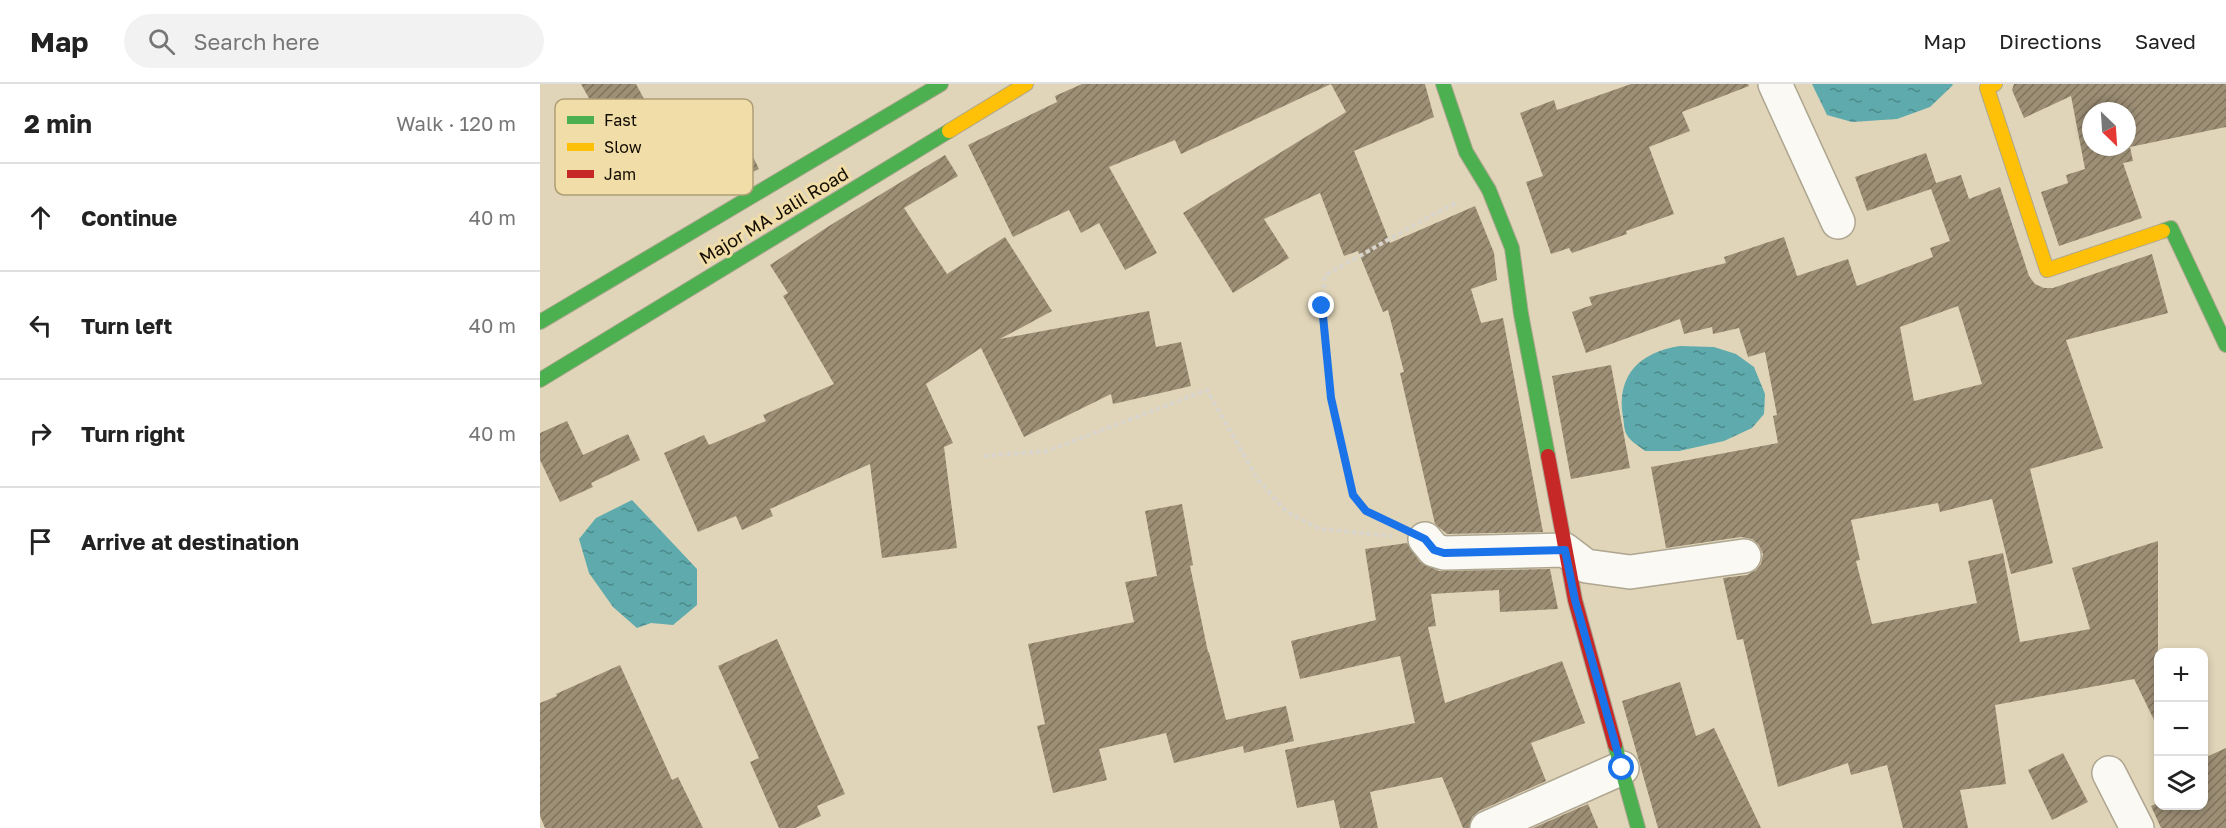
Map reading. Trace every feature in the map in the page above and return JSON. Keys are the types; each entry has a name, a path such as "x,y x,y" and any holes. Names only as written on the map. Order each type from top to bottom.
{"street":[{"name":"Major MA Jalil Road","path":"540,322 940,84"},
{"name":"Major MA Jalil Road","path":"540,380 1026,84"},
{"path":"1443,84 1466,152 1489,190 1512,248 1521,314 1575,600 1638,828"},
{"path":"1775,84 1838,222"},
{"path":"1995,84 1987,88 2047,270 2171,228 2226,345"},
{"path":"1425,539 1434,550 1444,553 1565,550 1586,566 1630,572 1744,556"},
{"path":"1487,828 1622,768"},
{"path":"2109,773 2137,828"}],"path":[{"path":"1425,539 1366,511 1353,495 1331,398 1322,306 1325,275 1423,219 1489,190"},
{"path":"984,456 1047,451 1207,390 1258,480 1287,512 1320,529 1425,539"}],"water":[{"path":"1812,84 1953,85 1930,107 1897,119 1852,122 1827,115"},
{"path":"1680,346 1714,347 1736,354 1754,367 1765,394 1764,414 1752,428 1724,441 1679,451 1645,451 1630,439 1625,431 1623,389 1627,378 1643,360 1666,349"},
{"path":"632,500 697,569 697,605 673,625 651,623 637,628 613,607 589,573 579,539 596,518"}],"building":[{"path":"581,84 636,84 644,99 589,99"},
{"path":"1082,84 1331,84 1181,154 1175,140 1109,167 1157,253 1125,270 1099,223 1081,233 1069,210 1013,237 968,145 1057,102 1055,96"},
{"path":"1331,84 1425,84 1434,117 1354,151 1390,243 1475,206 1494,253 1497,280 1471,289 1481,323 1503,318 1543,532 1447,534 1435,524 1400,373 1404,372 1388,310 1383,312 1358,251 1344,256 1320,193 1264,219 1289,258 1233,293 1183,213 1346,112"},
{"path":"1631,84 1748,84 1749,86 1682,112 1690,131 1649,147 1674,214 1626,231 1627,234 1572,253 1569,248 1551,254 1526,182 1543,176 1520,113 1554,100 1557,110"},
{"path":"2014,84 2226,84 2226,127 2136,146 2136,102 2082,102 2082,153 2071,96 2024,118 2012,90"},
{"path":"1926,153 1936,183 1961,175 1969,199 2000,187 2029,276 2035,284 2044,288 2053,288 2152,254 2168,313 2066,340 2103,448 2030,469 2053,563 2011,574 1992,499 1940,512 1938,503 1851,520 1860,560 1856,561 1872,624 1977,603 1968,561 2003,553 2020,642 2090,629 2072,568 2158,541 2158,648 2154,648 2154,720 2134,679 1995,705 2006,784 1960,790 1968,828 1903,828 1887,765 1851,775 1848,763 1778,787 1743,639 1737,640 1723,578 1747,575 1756,570 1761,564 1763,554 1759,545 1752,539 1741,537 1666,548 1651,467 1778,443 1773,416 1777,415 1765,352 1748,357 1739,328 1713,334 1712,327 1684,334 1680,319 1586,353 1572,312 1592,305 1589,297 1726,263 1724,257 1784,237 1797,276 1848,259 1857,286 1933,257 1930,248 1950,241 1931,189 1867,211 1855,177","holes":["1958,306 1982,384 1914,401 1900,327"]},
{"path":"945,155 958,176 904,208 947,274 1005,237 1052,311 1000,339 1149,311 1156,347 1181,342 1191,386 1113,404 1111,394 1024,437 981,348 926,384 953,443 944,447 957,548 882,558 870,464 770,509 773,516 742,530 736,516 698,532 664,453 704,435 709,445 766,421 763,415 834,384 783,296 788,293 770,265"},
{"path":"2083,156 2132,156 2133,161 2123,163 2142,218 2059,246 2041,192 2068,183 2066,175 2085,169"},
{"path":"753,157 759,169 753,172"},
{"path":"1611,365 1630,468 1571,479 1552,376"},
{"path":"567,421 583,455 628,434 640,460 591,483 593,487 560,502 540,460 540,433"},
{"path":"1182,504 1193,565 1190,566 1208,652 1226,720 1286,706 1294,741 1244,753 1243,746 1174,763 1166,733 1099,749 1107,780 1053,793 1037,726 1045,724 1028,644 1134,622 1125,582 1157,576 1145,511"},
{"path":"1407,543 1420,562 1439,571 1550,569 1558,609 1500,612 1499,590 1431,594 1436,626 1428,627 1445,703 1562,661 1585,723 1531,743 1546,781 1479,811 1472,817 1469,828 1463,828 1442,777 1370,792 1378,828 1340,828 1334,800 1297,808 1285,750 1415,723 1400,656 1300,679 1291,641 1376,620 1365,549"},
{"path":"777,639 845,794 817,806 821,816 795,828 779,828 750,762 759,758 718,666"},
{"path":"620,665 672,780 678,777 703,828 545,828 540,816 540,703"},
{"path":"1680,682 1696,736 1714,728 1761,828 1658,828 1622,701"},
{"path":"2226,748 2226,828 2161,828 2151,806 2154,805 2154,810 2208,810 2208,756"},
{"path":"2063,753 2088,802 2052,820 2028,770"},
{"path":"1588,804 1598,828 1533,828"}],"traffic: fast":[{"path":"540,322 941,84"},
{"path":"1443,84 1466,152 1489,190 1512,248 1521,314 1548,456"},
{"path":"540,380 949,131"},
{"path":"2163,231 2171,228 2226,345"},
{"path":"1615,745 1638,828"}],"traffic: slow":[{"path":"949,131 1026,84"},
{"path":"1995,84 1987,88 2047,270 2163,231"}],"traffic: jam":[{"path":"1548,456 1575,600 1615,745"}],"route":[{"path":"1322,306 1331,398 1353,495 1366,511 1425,539 1434,550 1444,553 1565,550 1575,600 1622,768"}]}
